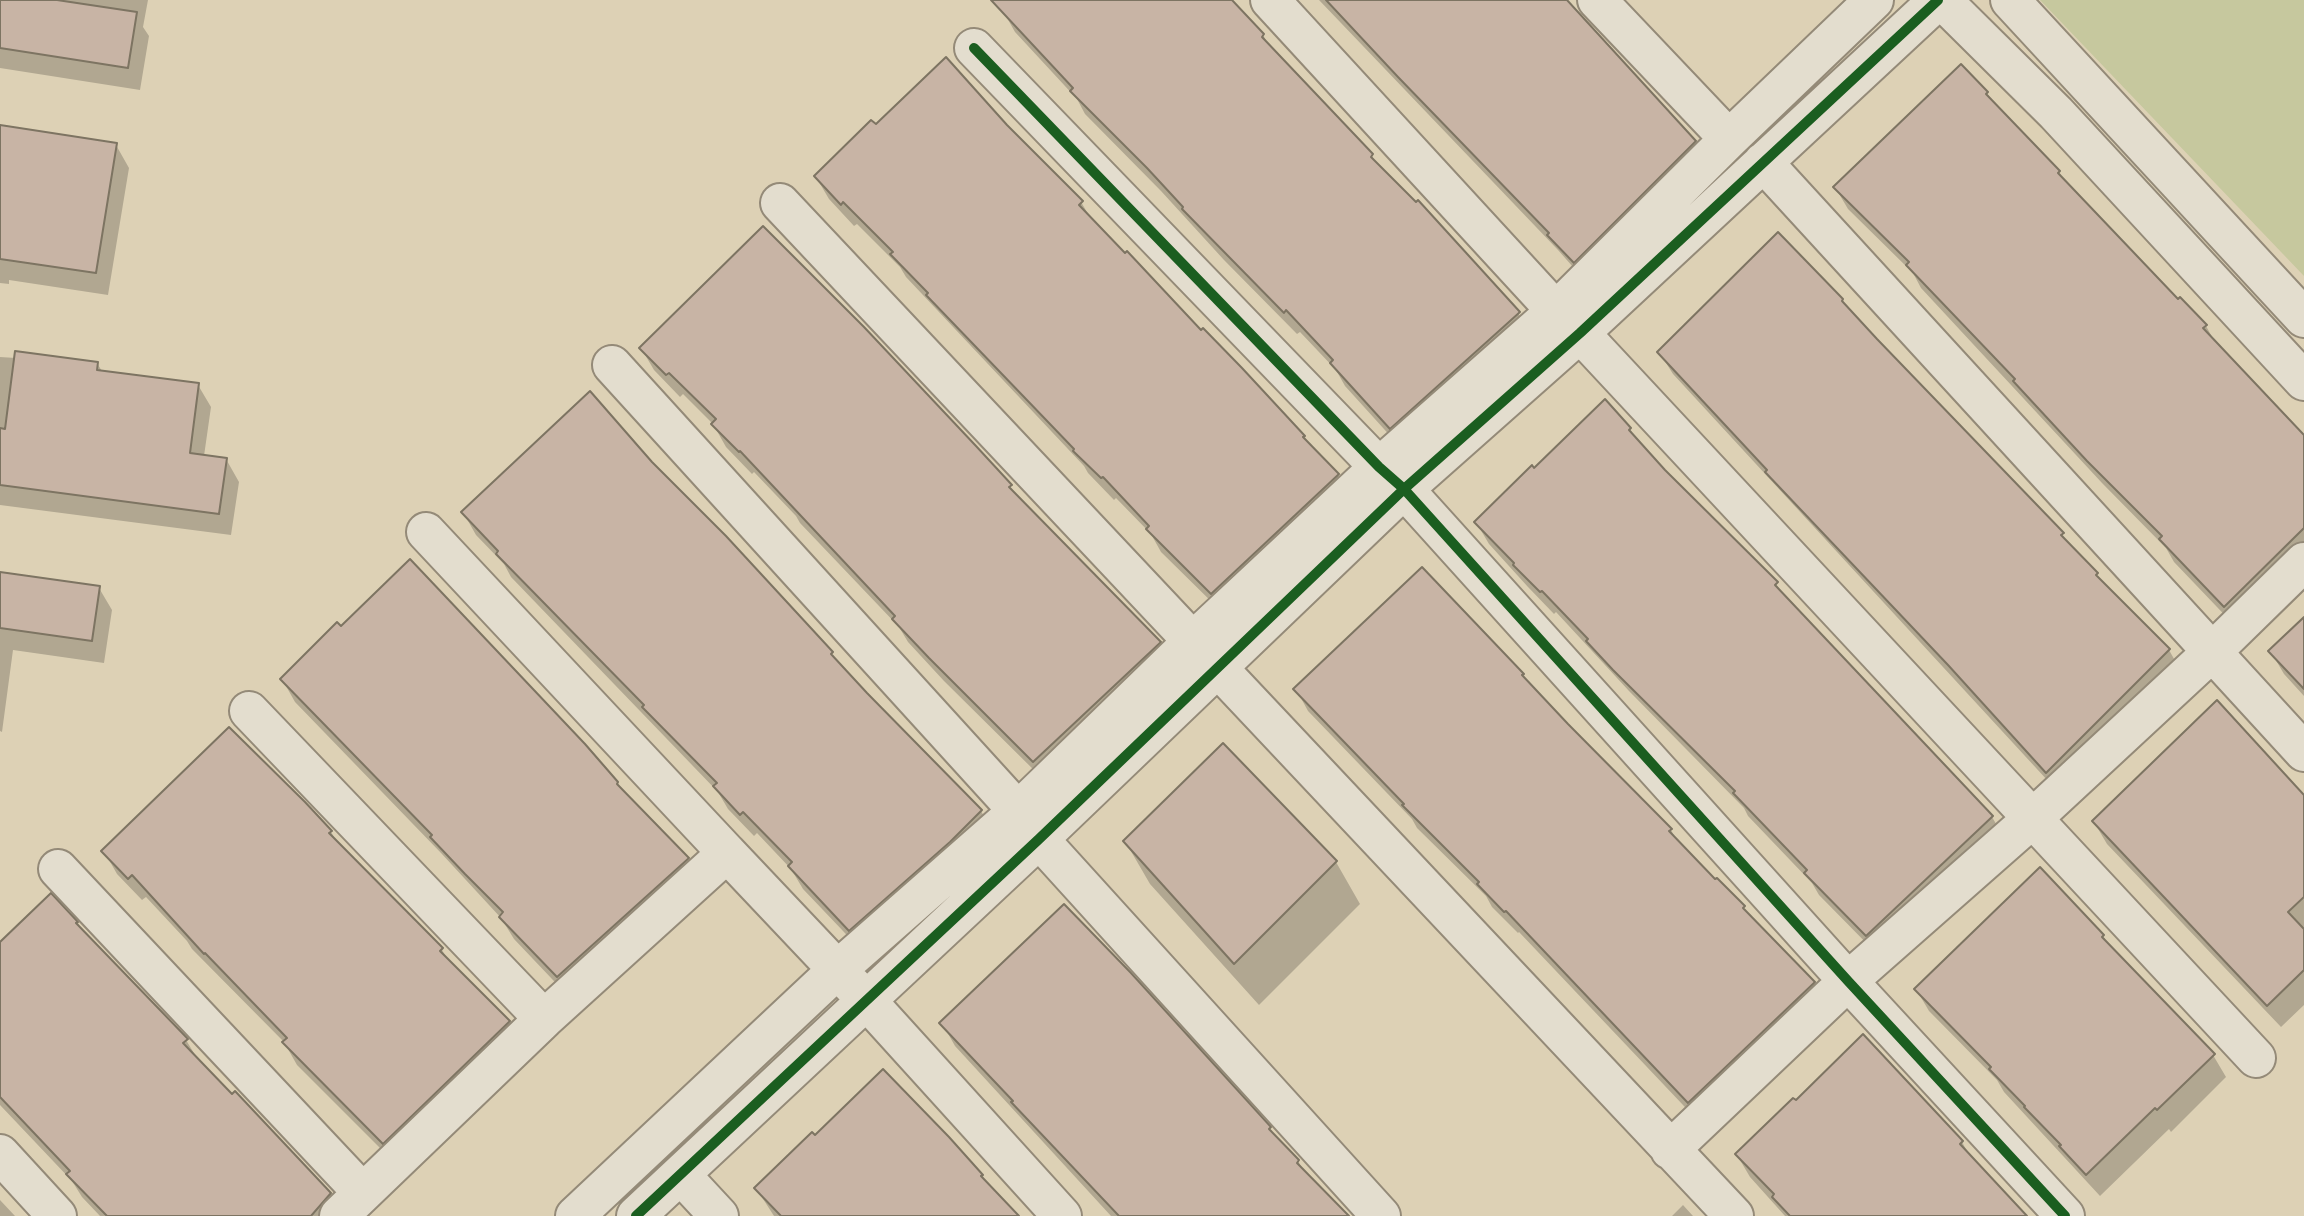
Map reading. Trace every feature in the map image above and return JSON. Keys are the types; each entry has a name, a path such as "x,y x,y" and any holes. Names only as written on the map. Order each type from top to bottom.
{"street":[{"path":"1270,0 2256,1058"},
{"path":"1568,322 1729,139 1874,0"},
{"path":"636,1216 867,1001 1028,825 1391,478 1568,322 1763,162 1940,0 2056,113 2304,381"},
{"path":"2010,0 2304,318"},
{"path":"1615,6 1729,139"},
{"path":"974,48 1391,478 2065,1216"},
{"path":"1763,162 2304,752"},
{"path":"780,203 1734,1216"},
{"path":"612,365 1381,1216"},
{"path":"426,532 867,1001 1062,1216"},
{"path":"1670,1150 1848,981 2032,819 2212,652 2304,562"},
{"path":"249,711 544,1019"},
{"path":"575,1216 836,971 1028,825"},
{"path":"58,869 350,1204 544,1019 727,853"},
{"path":"0,1154 57,1216"},
{"path":"681,1175 719,1216"}],"green space":[{"path":"2040,0 2304,0 2304,276"}],"building":[{"path":"0,0 57,0 137,12 128,68 0,48"},
{"path":"991,0 1232,0 1264,34 1262,37 1373,154 1371,157 1416,202 1418,200 1520,312 1390,429 1330,363 1333,360 1286,310 1284,313 1182,209 1147,168 1070,91 1073,88"},
{"path":"1326,0 1567,0 1696,141 1574,263 1547,235 1549,233"},
{"path":"946,57 1007,125 1083,201 1079,205 1125,253 1127,251 1201,330 1203,328 1242,368 1339,474 1211,594 1146,529 1149,526 1103,477 1073,451 926,295 928,293 890,254 893,252 843,202 841,205 814,176 871,120 876,124"},
{"path":"1961,64 2060,171 2058,173 2178,299 2180,297 2207,325 2203,328 2304,435 2304,528 2224,607 2159,539 2162,536 2087,461 2013,381 2015,379 1906,265 1909,262 1833,187"},
{"path":"0,125 117,143 96,273 0,259"},
{"path":"763,226 864,327 1012,485 1009,487 1161,642 1033,762 929,658 892,619 895,616 740,451 711,424 716,419 639,348"},
{"path":"1778,232 2064,533 2061,535 2098,573 2096,575 2170,649 2046,773 1765,472 1767,470 1657,352"},
{"path":"15,351 98,362 97,370 199,383 190,453 227,458 219,514 0,485 0,428 5,429"},
{"path":"590,391 652,462 726,536 833,652 831,654 867,693 982,810 950,842 849,931 788,866 792,862 743,812 740,815 713,786 717,783 496,554 498,551 461,512"},
{"path":"1605,399 1665,470 1778,582 1775,585 1993,816 1866,936 1804,873 1807,870 1733,793 1735,791 1613,670 1586,641 1588,639 1474,522"},
{"path":"410,559 585,744 617,784 689,858 557,977 499,917 503,912 430,837 432,835 280,679 337,622 341,626"},
{"path":"1422,567 1568,724 1672,829 1669,831 1745,906 1743,908 1815,982 1688,1103 1293,689"},
{"path":"0,572 100,586 92,641 0,628"},
{"path":"2304,617 2304,689 2268,651"},
{"path":"2217,700 2304,795 2304,897 2288,912 2304,929 2304,970 2267,1006 2092,821"},
{"path":"229,727 305,802 332,831 329,833 443,948 440,951 510,1021 383,1144 282,1042 287,1038 204,954 132,875 128,879 101,851"},
{"path":"1223,743 1337,861 1234,964 1123,841"},
{"path":"2040,867 2104,935 2102,937 2215,1054 2086,1175 1989,1069 1991,1067 1914,989"},
{"path":"51,893 78,922 76,923 188,1039 183,1043 232,1094 235,1091 331,1193 311,1216 107,1216 66,1174 70,1171 0,1097 0,942"},
{"path":"1064,904 1131,973 1271,1127 1269,1129 1299,1160 1297,1163 1349,1216 1119,1216 1011,1102 1013,1101 939,1023"},
{"path":"1863,1034 1963,1141 1960,1144 2027,1216 1790,1216 1772,1197 1774,1194 1735,1154 1793,1098 1796,1100"},
{"path":"883,1069 949,1137 1019,1216 781,1216 754,1188 812,1132 815,1135"}],"cycle path":[{"path":"636,1216 1039,839 1404,489 1580,333 1938,0"},
{"path":"974,48 1379,467 1404,489 1848,981 2065,1216"}]}
